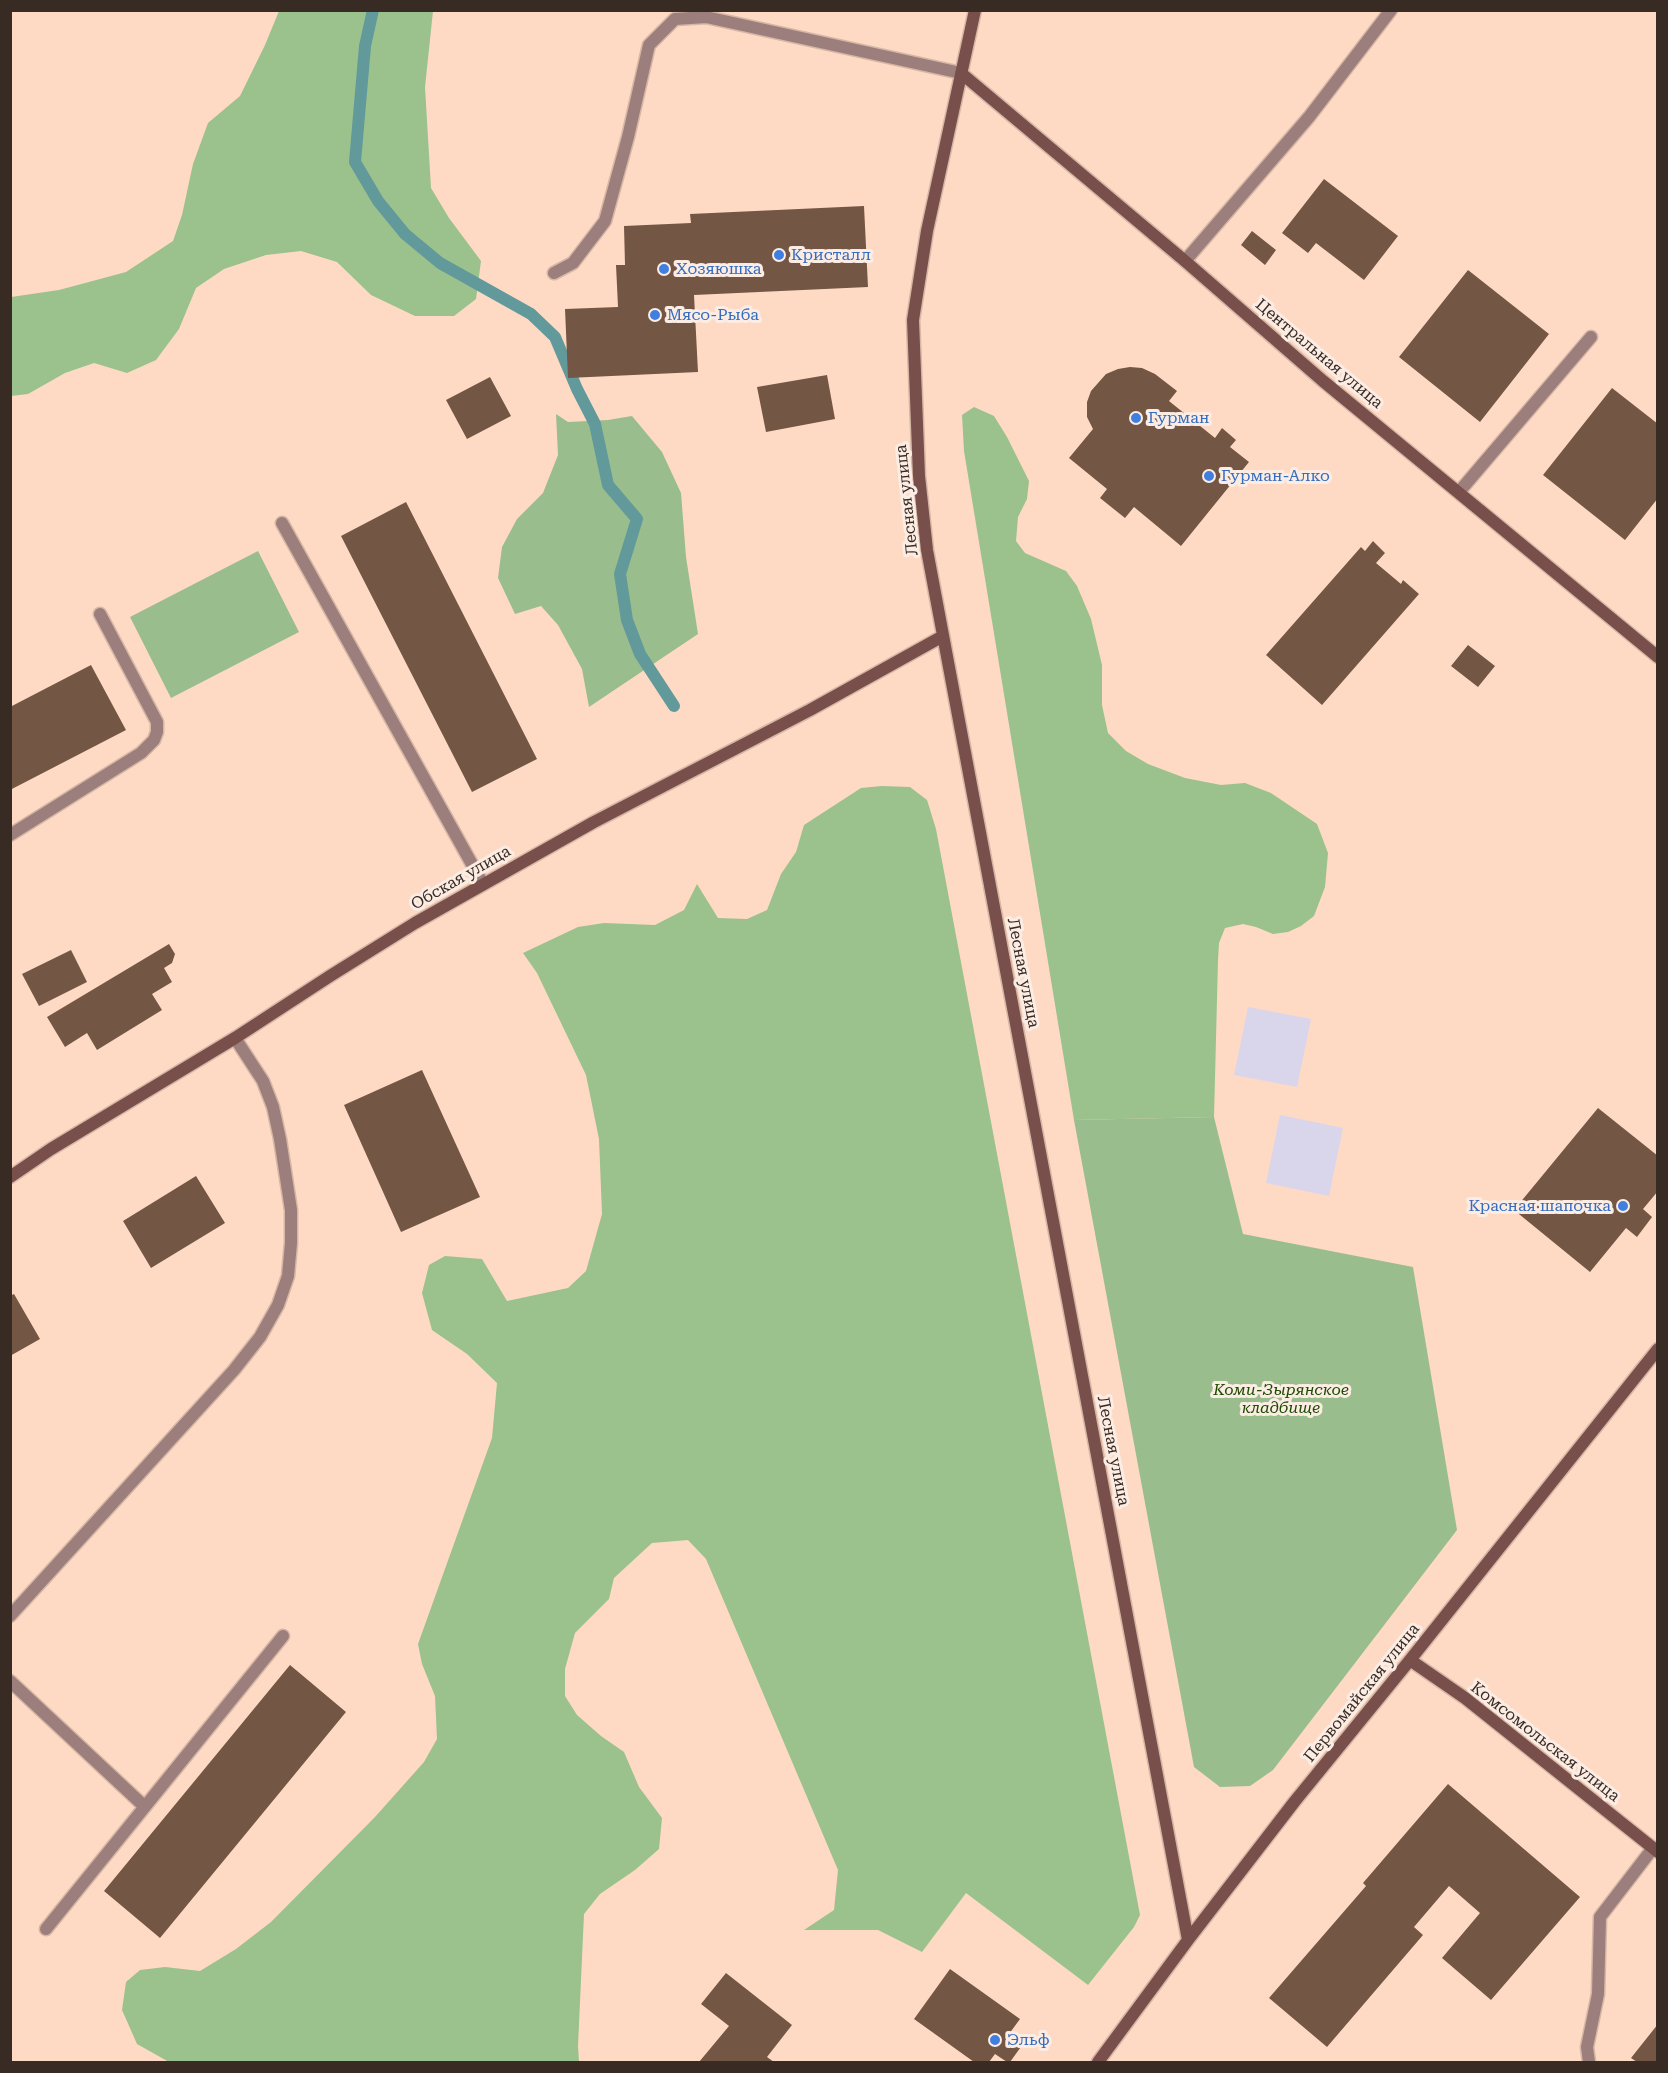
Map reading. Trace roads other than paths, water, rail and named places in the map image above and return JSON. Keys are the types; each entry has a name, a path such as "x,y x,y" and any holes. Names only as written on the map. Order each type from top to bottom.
{"street":[{"name":"Лесная улица","path":"975,10 927,231 913,320 919,476 927,550 1188,1940"},
{"name":"Центральная улица","path":"961,74 1185,261 1323,381 1658,657"},
{"name":"Обская улица","path":"10,1177 51,1149 235,1038 330,976 483,884 594,822 810,710 943,636"},
{"name":"Первомайская улица","path":"1098,2062 1295,1801 1658,1349"},
{"name":"Комсомольская улица","path":"1410,1660 1464,1698 1655,1850"}],"lane":[{"path":"1185,261 1309,117 1391,10"},
{"path":"554,273 573,263 605,221 628,137 649,45 675,19 706,17 961,74"},
{"path":"1459,492 1591,337"},
{"path":"282,523 483,884"},
{"path":"10,835 141,753 154,740 157,722 100,614"},
{"path":"10,1616 234,1370 260,1337 278,1305 288,1276 291,1243 291,1210 282,1151 273,1107 263,1081 235,1038"},
{"path":"46,1929 283,1636"},
{"path":"10,1681 145,1807"},
{"path":"1589,2062 1587,2047 1598,1994 1600,1917 1655,1850"}],"waterway":[{"path":"373,10 365,46 355,162 378,201 405,234 440,263 531,314 555,337 595,424 608,485 637,519 620,574 627,620 640,654 674,706"}],"place":[{"name":"Кристалл","path":"779,255"},
{"name":"Хозяюшка","path":"664,269"},
{"name":"Мясо-Рыба","path":"655,315"},
{"name":"Гурман","path":"1136,418"},
{"name":"Гурман-Алко","path":"1209,476"},
{"name":"Красная шапочка","path":"1623,1206"},
{"name":"Эльф","path":"995,2040"}],"park label":[{"name":"Коми-Зырянское кладбище","path":"1281,1399"}]}
